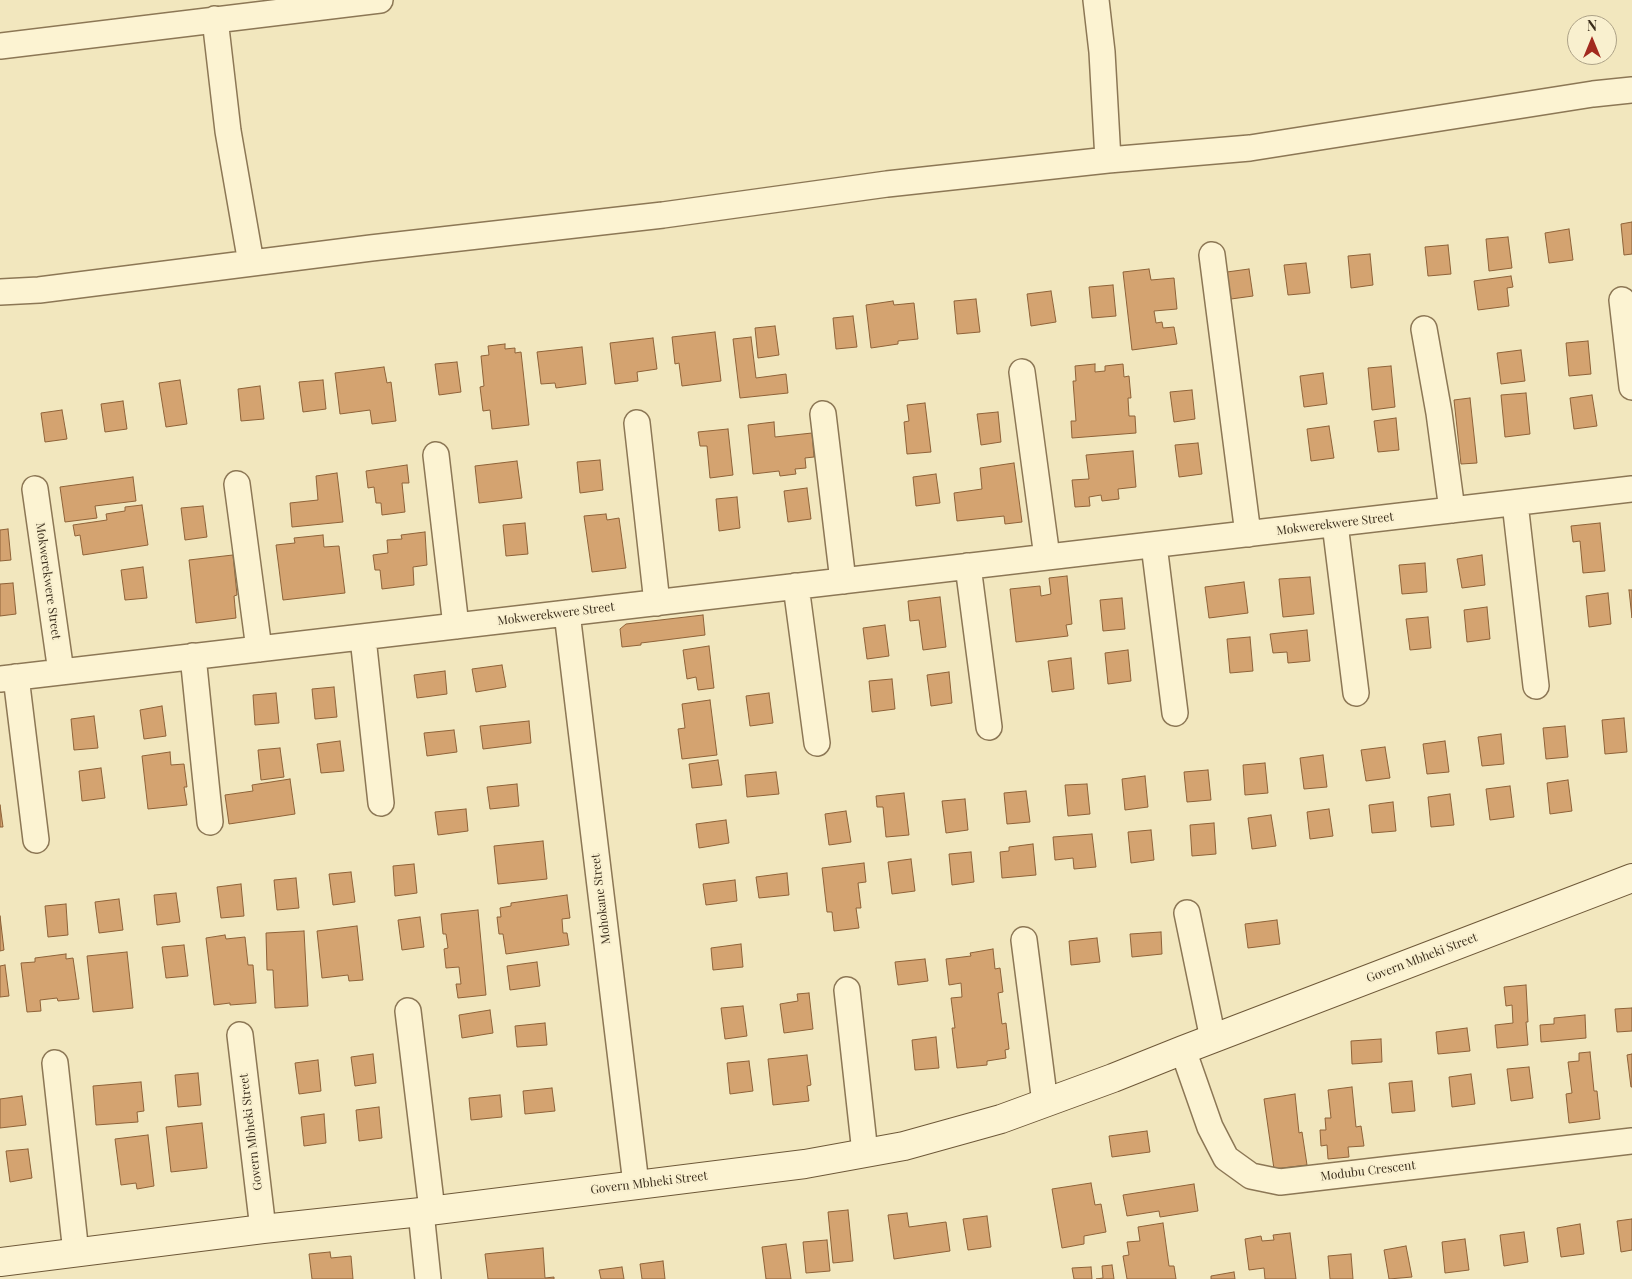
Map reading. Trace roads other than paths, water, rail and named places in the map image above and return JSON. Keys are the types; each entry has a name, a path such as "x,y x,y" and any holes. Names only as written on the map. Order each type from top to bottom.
{"street":[{"path":"0,46 380,0"},
{"path":"1096,0 1102,52 1108,160"},
{"path":"216,19 228,131 251,263"},
{"path":"0,292 39,290 251,263 663,215 887,184 1108,160 1250,148 1593,94 1632,90"},
{"path":"1212,255 1248,534"},
{"path":"1622,300 1632,387"},
{"path":"1424,329 1439,413 1452,510"},
{"path":"1022,372 1047,557"},
{"path":"823,414 843,581"},
{"path":"637,423 657,603"},
{"path":"436,455 456,626"},
{"path":"237,484 259,649"},
{"name":"Mokwerekwere Street","path":"36,840 8,678 1632,489"},
{"name":"Mokwerekwere Street","path":"35,490 61,672"},
{"path":"1515,503 1536,686"},
{"path":"1335,524 1356,693"},
{"path":"1154,545 1175,713"},
{"path":"968,566 989,727"},
{"path":"796,586 817,742"},
{"name":"Mohokane Street","path":"567,613 636,1184"},
{"path":"362,638 381,804"},
{"path":"193,656 210,822"},
{"name":"Govern Mbheki Street","path":"0,1262 805,1164 904,1146 1001,1118 1113,1078 1632,878"},
{"path":"1187,913 1213,1039"},
{"path":"1024,940 1044,1103"},
{"path":"847,990 866,1153"},
{"path":"408,1012 427,1211 428,1279"},
{"name":"Govern Mbheki Street","path":"240,1034 263,1229"},
{"name":"Modubu Crescent","path":"1183,1050 1210,1127 1226,1158 1250,1176 1280,1182 1632,1141"},
{"path":"55,1063 76,1253"}]}
